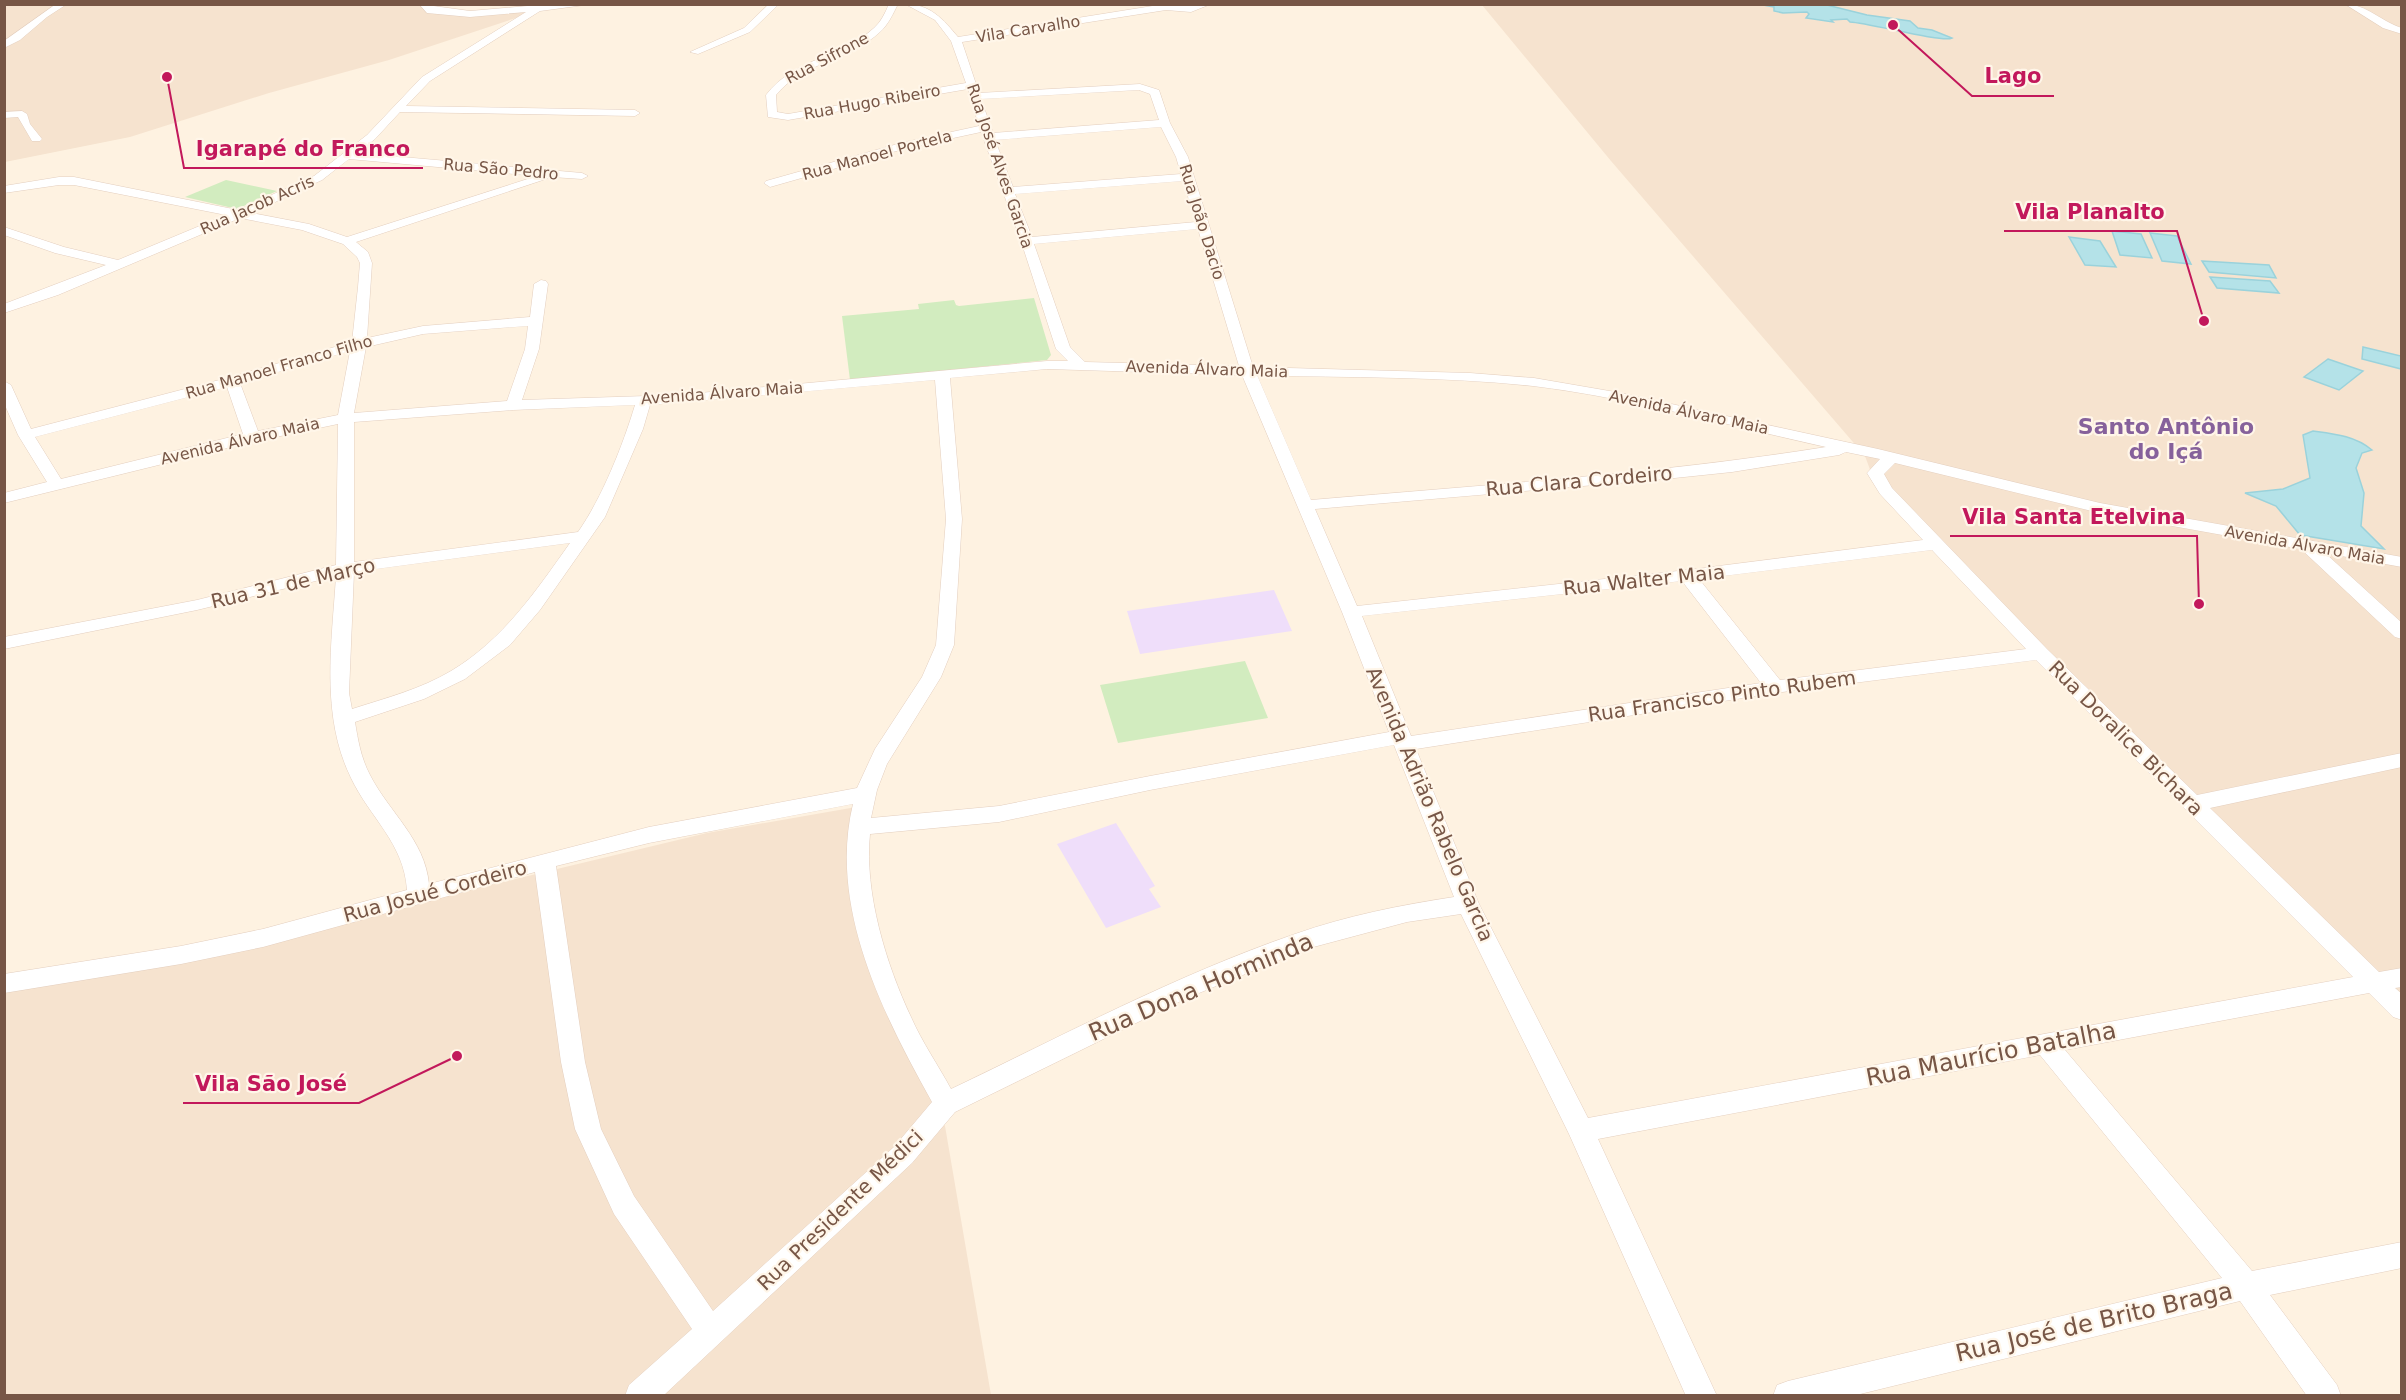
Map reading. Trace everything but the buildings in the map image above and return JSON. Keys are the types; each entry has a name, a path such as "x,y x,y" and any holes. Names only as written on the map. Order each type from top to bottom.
{"street":[{"path":"4,45 18,38 44,15 63,4"},
{"path":"423,4 427,10 448,14 588,4"},
{"path":"695,52 747,30 775,4"},
{"name":"Rua Sifrone","path":"772,115 771,95 782,82 867,38 881,26 894,4"},
{"name":"Rua José Alves Garcia","path":"909,4 938,18 956,40 1063,349 1080,366"},
{"name":"Vila Carvalho","path":"956,40 1166,7 1191,9 1207,4"},
{"path":"2349,4 2386,26 2402,31"},
{"name":"Rua Jacob Acris","path":"4,309 119,264 308,184 348,156 371,136 426,79 537,9"},
{"name":"Rua Hugo Ribeiro","path":"772,115 788,117 974,90 1140,87"},
{"name":"Rua João Dacio","path":"1140,87 1155,92 1165,123 1182,157 1248,370"},
{"path":"396,109 635,113"},
{"path":"4,115 22,114 25,124 36,139"},
{"name":"Rua Manoel Portela","path":"771,183 905,145 987,133 1165,123"},
{"path":"4,126 25,124"},
{"name":"Rua São Pedro","path":"348,156 582,176"},
{"path":"347,242 552,174"},
{"path":"1007,190 1187,177"},
{"path":"4,190 59,181 74,182 306,227 347,242 363,255 366,263 359,344 346,408 345,568 339,693 351,754 361,778 409,850 417,872 418,896"},
{"path":"1027,241 1203,225"},
{"path":"4,231 60,250 119,264"},
{"path":"513,405 532,349 541,284"},
{"name":"Rua Manoel Franco Filho","path":"26,435 232,381 359,344 423,330 536,321"},
{"path":"1047,365 1063,349"},
{"name":"Avenida Álvaro Maia","path":"4,498 252,436 347,418 513,405 678,399 1047,365 1248,370 1470,376 1534,382 1621,397 1851,448 2100,508 2402,562"},
{"name":"Avenida Adrião Rabelo Garcia","path":"1248,370 1351,612 1468,904 1581,1131 1702,1395"},
{"path":"942,375 954,519 945,645 940,662 925,690 878,761 865,794 856,858 861,905 877,959 899,1018 946,1104"},
{"path":"232,381 252,436"},
{"path":"4,385 26,435 57,484"},
{"path":"344,718 417,695 467,668 503,641 526,615 597,517 635,429 644,399"},
{"name":"Rua Clara Cordeiro","path":"1305,505 1665,474 1732,467 1851,448"},
{"name":"Rua Doralice Bichara","path":"1891,458 1877,469 1875,473 1877,479 1936,544 2040,653 2402,1010"},
{"name":"Rua 31 de Março","path":"4,643 168,611 345,568 585,536"},
{"name":"Rua Walter Maia","path":"1351,612 1687,575 1936,544"},
{"path":"2308,547 2402,633"},
{"path":"1687,575 1775,687"},
{"name":"Rua Francisco Pinto Rubem","path":"859,827 999,814 1150,783 1402,740 1775,687 2040,653"},
{"path":"2192,804 2402,760"},
{"name":"Rua Josué Cordeiro","path":"4,984 181,955 263,938 544,861 649,835 865,794"},
{"path":"544,861 573,1062 588,1129 624,1206 711,1332"},
{"name":"Rua Dona Horminda","path":"946,1104 1179,991 1301,940 1407,913 1468,904"},
{"name":"Rua Maurício Batalha","path":"1581,1131 2402,977"},
{"path":"2045,1044 2246,1286 2326,1395"},
{"name":"Rua Presidente Médici","path":"640,1395 903,1155 946,1104"},
{"name":"Rua José de Brito Braga","path":"1788,1395 2246,1286 2402,1255"}],"shaded area":[{"path":"428,4 435,12 540,10 389,60 269,93 130,137 5,162 5,5"},
{"path":"1482,5 2401,5 2401,1008 1872,475 1865,456 1611,161"},
{"path":"1274,590 1292,631 1140,654 1127,611"},
{"path":"862,806 876,987 945,1126 991,1395 5,1396 5,985 420,902 707,833"},
{"path":"1116,823 1155,886 1149,889 1161,907 1106,928 1057,844"}],"green space":[{"path":"226,180 277,191 237,209 185,197"},
{"path":"1034,298 1051,355 1047,360 850,380 842,316 919,309 918,304 954,300 959,306"},
{"path":"1245,661 1268,718 1118,743 1100,685"}],"water":[{"path":"1763,5 1827,5 1867,15 1910,21 1918,28 1932,30 1952,38 1921,35 1850,22 1847,19 1831,20 1833,22 1806,18 1809,14 1807,12 1783,13 1774,11 1774,7"},
{"path":"2112,231 2141,234 2152,258 2120,255"},
{"path":"2150,233 2177,236 2191,264 2162,261"},
{"path":"2069,237 2100,241 2116,267 2085,265"},
{"path":"2202,261 2269,265 2276,278 2209,272"},
{"path":"2210,277 2270,281 2279,293 2217,288"},
{"path":"2363,347 2401,356 2401,369 2362,359"},
{"path":"2328,359 2363,371 2339,390 2304,377"},
{"path":"2313,431 2352,439 2372,450 2362,453 2356,468 2364,493 2361,526 2384,549 2300,535 2276,506 2245,493 2283,489 2310,478 2303,435"}],"place":[{"name":"Lago","path":"1893,25"},
{"name":"Igarapé do Franco","path":"167,77"},
{"name":"Vila Planalto","path":"2204,321"},
{"name":"Vila Santa Etelvina","path":"2199,604"},
{"name":"Vila São José","path":"457,1056"}],"district":[{"name":"Santo Antônio do Içá","path":"2166,438"}]}
